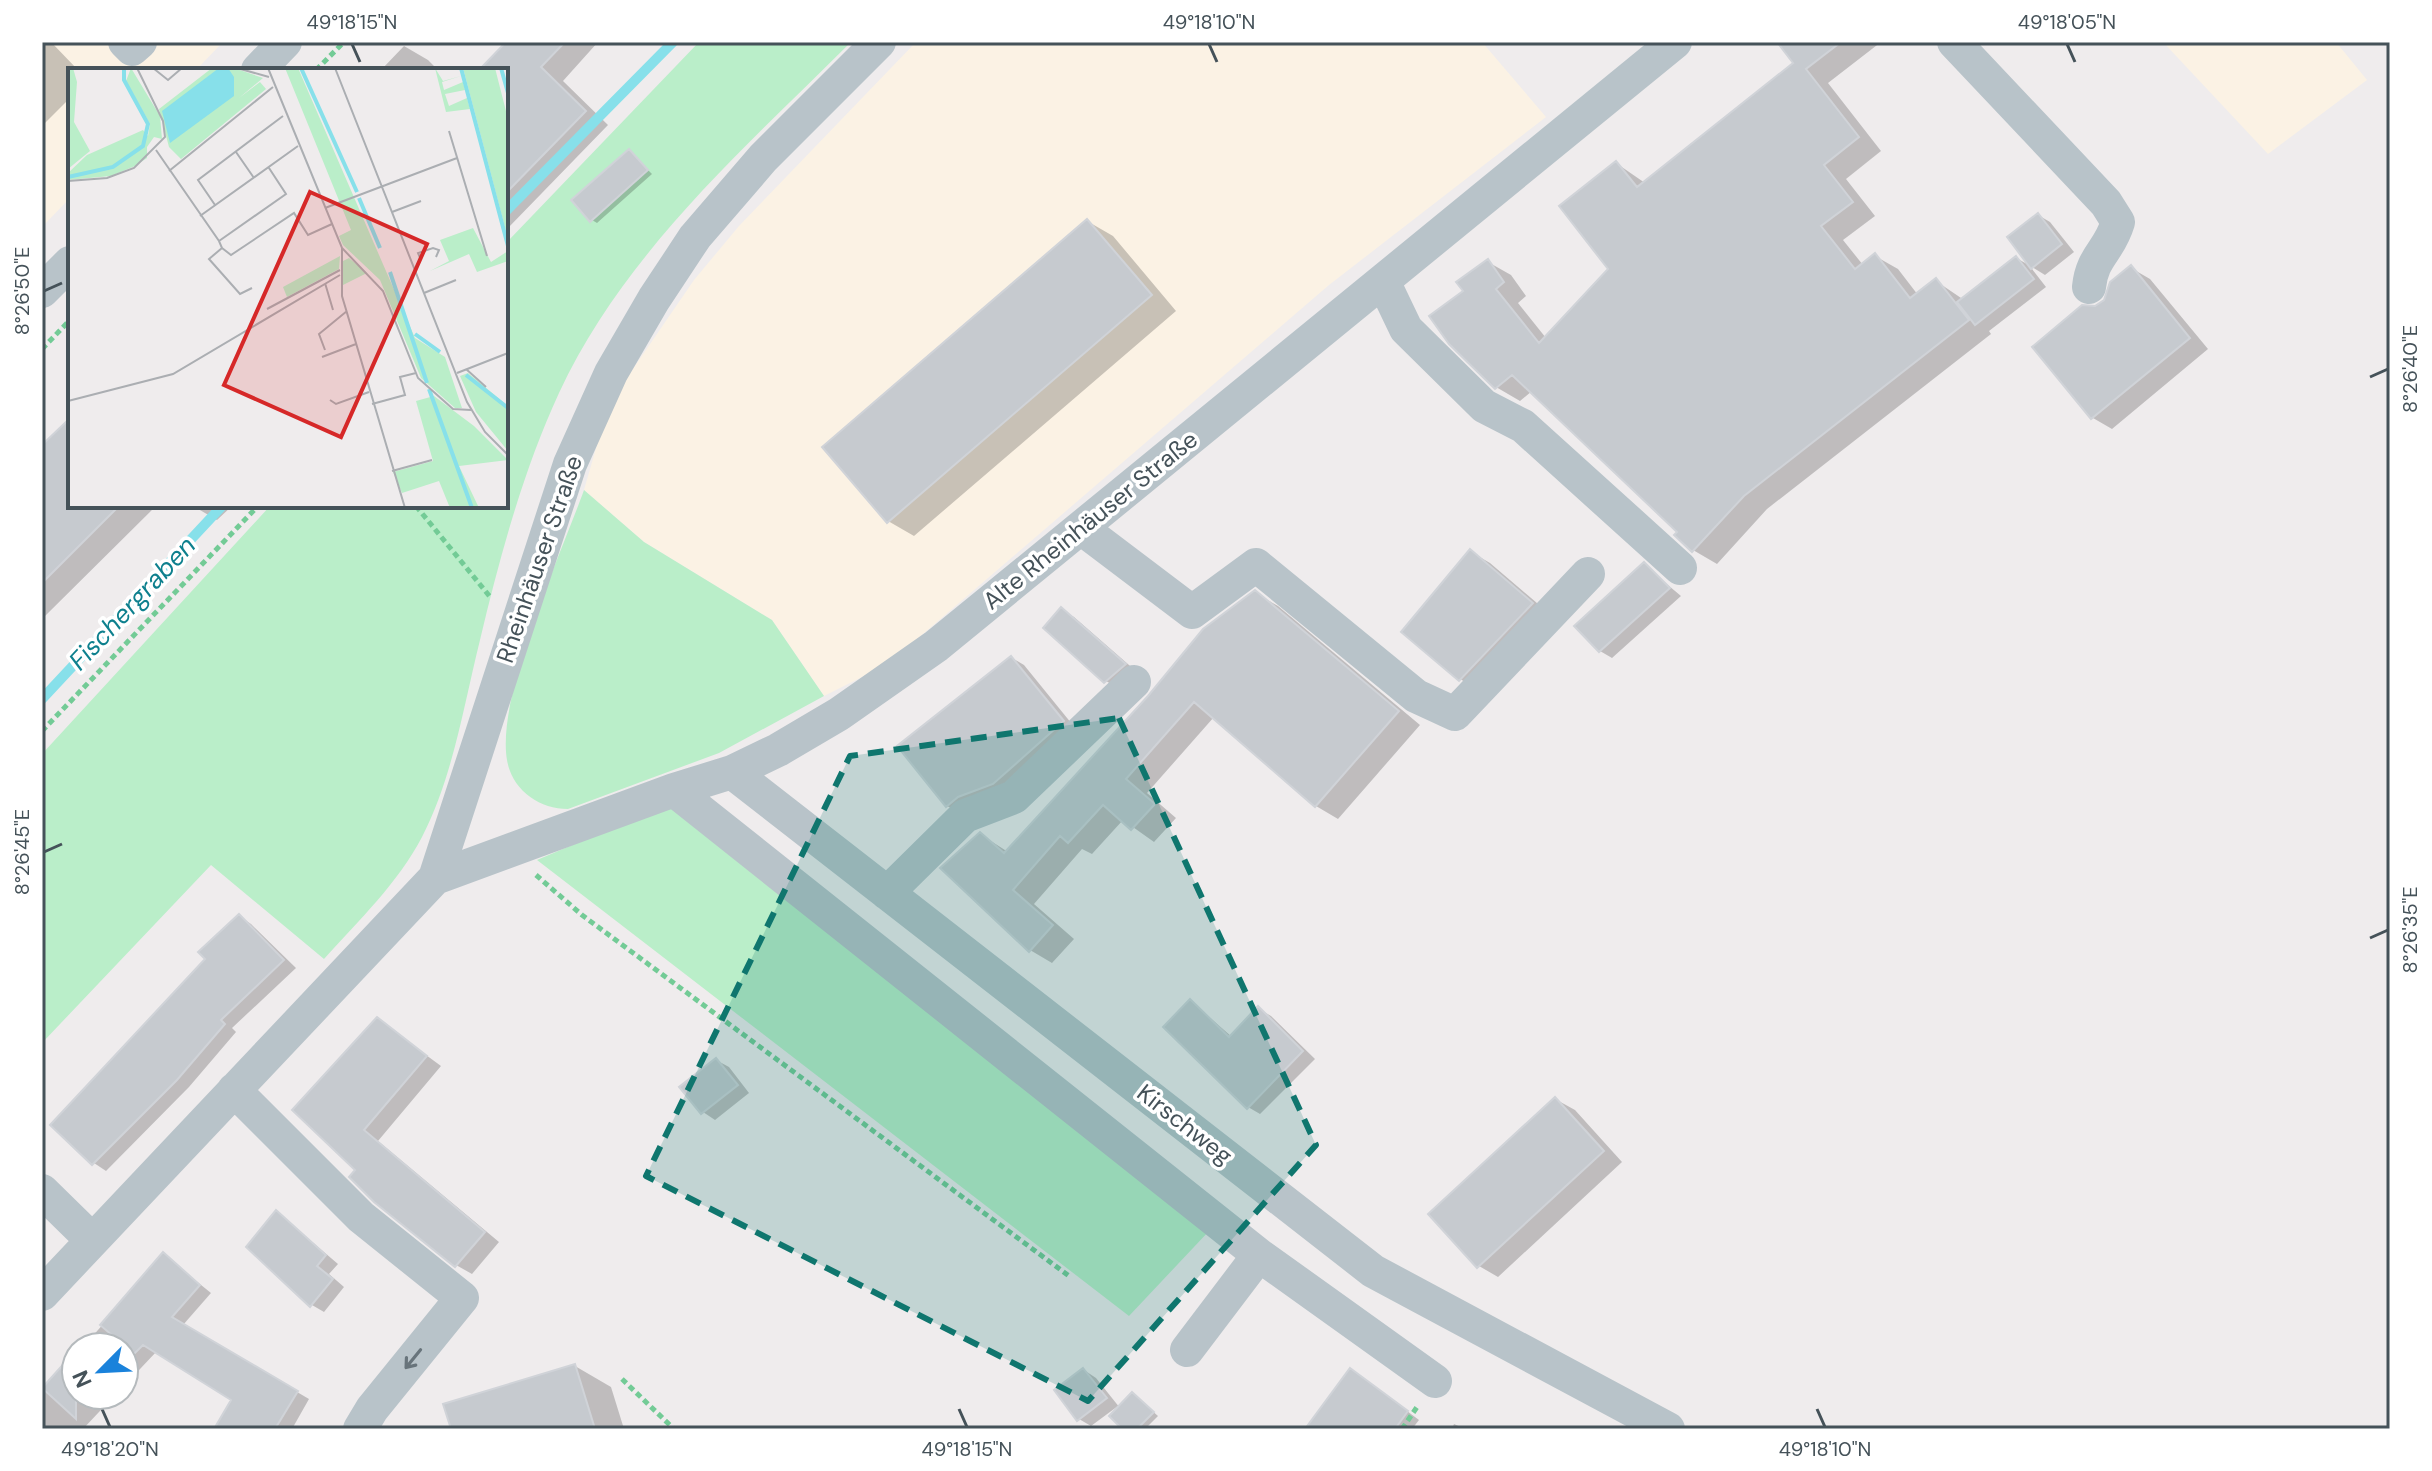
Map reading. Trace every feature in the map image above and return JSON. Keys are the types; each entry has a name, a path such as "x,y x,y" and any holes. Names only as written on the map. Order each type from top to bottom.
{"street":[{"path":"125,42 132,49 140,42"},
{"path":"260,68 285,42"},
{"name":"Rheinhäuser Straße","path":"42,1294 435,878 514,627 570,464 611,373 695,237 763,158 879,42"},
{"name":"Alte Rheinhäuser Straße","path":"435,878 674,790 732,772 778,750 839,714 936,646 1675,42"},
{"path":"1954,42 2106,203 2118,222 2113,241 2091,267 2089,287"},
{"path":"42,291 68,265"},
{"path":"1383,281 1406,329 1484,406 1523,426 1680,568"},
{"path":"1081,528 1192,612 1256,565 1416,696 1455,714 1588,574"},
{"path":"887,893 965,816 1014,797 1134,682"},
{"name":"Kirschweg","path":"732,772 1373,1271 1668,1429"},
{"path":"674,790 1259,1255 1435,1381"},
{"path":"234,1090 361,1217 462,1298 372,1409 360,1429"},
{"path":"42,1191 92,1240"},
{"path":"1187,1350 1259,1255"}],"path":[{"path":"318,68 344,42"},
{"path":"42,349 68,322"},
{"path":"42,731 256,508"},
{"path":"418,508 514,627"},
{"path":"508,851 582,915 1069,1276"},
{"path":"622,1379 674,1429"}],"highlighted area":[{"path":"1119,718 1316,1145 1088,1401 646,1176 850,756"}],"shaded area":[{"path":"42,42 223,42 198,68 68,68 68,200 42,227"},
{"path":"916,42 1482,42 1546,117 1329,285 888,664 824,696 772,620 644,542 584,490 603,424 626,379 694,280 739,226"},
{"path":"2163,42 2336,42 2367,80 2268,154"}],"green space":[{"path":"699,42 851,42 689,205 617,294 586,342 559,393 523,483 442,790 422,837 377,901 324,959 211,865 42,1043 42,754 268,508 508,508 508,241"},
{"path":"584,490 644,542 772,620 824,696 719,753 568,809 547,806 521,789 507,760 506,733 520,663"},
{"path":"671,803 1210,1230 1129,1316 537,860"}],"building":[{"path":"506,42 565,42 541,67 586,111 508,191 508,68 481,68"},
{"path":"1777,42 1841,42 1806,69 1859,137 1824,165 1853,202 1821,226 1855,269 1875,253 1910,298 1936,278 1969,320 1744,496 1692,552 1674,535 1677,532 1512,375 1495,389 1449,344 1429,316 1463,291 1456,282 1488,259 1504,282 1496,289 1539,343 1608,269 1559,206 1616,161 1637,187 1793,63"},
{"path":"629,149 648,170 590,222 571,200"},
{"path":"2038,213 2062,244 2031,269 2007,237"},
{"path":"1087,219 1152,295 887,523 822,447"},
{"path":"2016,256 2034,279 1975,325 1957,302"},
{"path":"2131,265 2190,338 2091,419 2032,347 2082,305 2095,306 2104,300 2110,282"},
{"path":"68,420 68,508 117,508 42,583 42,445"},
{"path":"1470,549 1533,603 1459,681 1401,632"},
{"path":"1644,562 1670,588 1599,652 1574,626"},
{"path":"1255,590 1399,711 1315,807 1194,702 1126,779 1155,804 1131,830 1103,805 1068,843 1060,836 1013,890 1053,925 1029,952 940,868 980,832 1004,853 1148,696 1203,629"},
{"path":"1061,607 1126,664 1104,683 1043,628"},
{"path":"1011,656 1064,721 993,784 958,797 946,807 897,746"},
{"path":"239,914 284,960 221,1020 225,1024 177,1080 92,1165 50,1125 205,959 198,952"},
{"path":"1190,999 1229,1037 1258,1006 1303,1051 1247,1109 1163,1027"},
{"path":"377,1017 427,1056 364,1130 485,1232 455,1267 374,1202 349,1177 355,1170 292,1110"},
{"path":"716,1058 738,1085 701,1114 679,1087"},
{"path":"1555,1097 1604,1151 1477,1268 1428,1214"},
{"path":"276,1210 326,1255 317,1266 333,1279 310,1307 246,1247"},
{"path":"163,1252 200,1285 172,1317 298,1391 275,1429 214,1429 231,1400 143,1345 140,1348 140,1331 107,1331 100,1325"},
{"path":"575,1364 595,1429 451,1429 443,1404"},
{"path":"60,1368 60,1404 42,1388"},
{"path":"1083,1368 1107,1398 1077,1421 1054,1390"},
{"path":"1350,1368 1408,1411 1395,1429 1305,1429"},
{"path":"1132,1392 1154,1412 1137,1429 1122,1429 1109,1416"}],"waterway":[{"name":"Fischergraben","path":"508,209 673,42"},
{"name":"Fischergraben","path":"42,699 220,508"}]}
